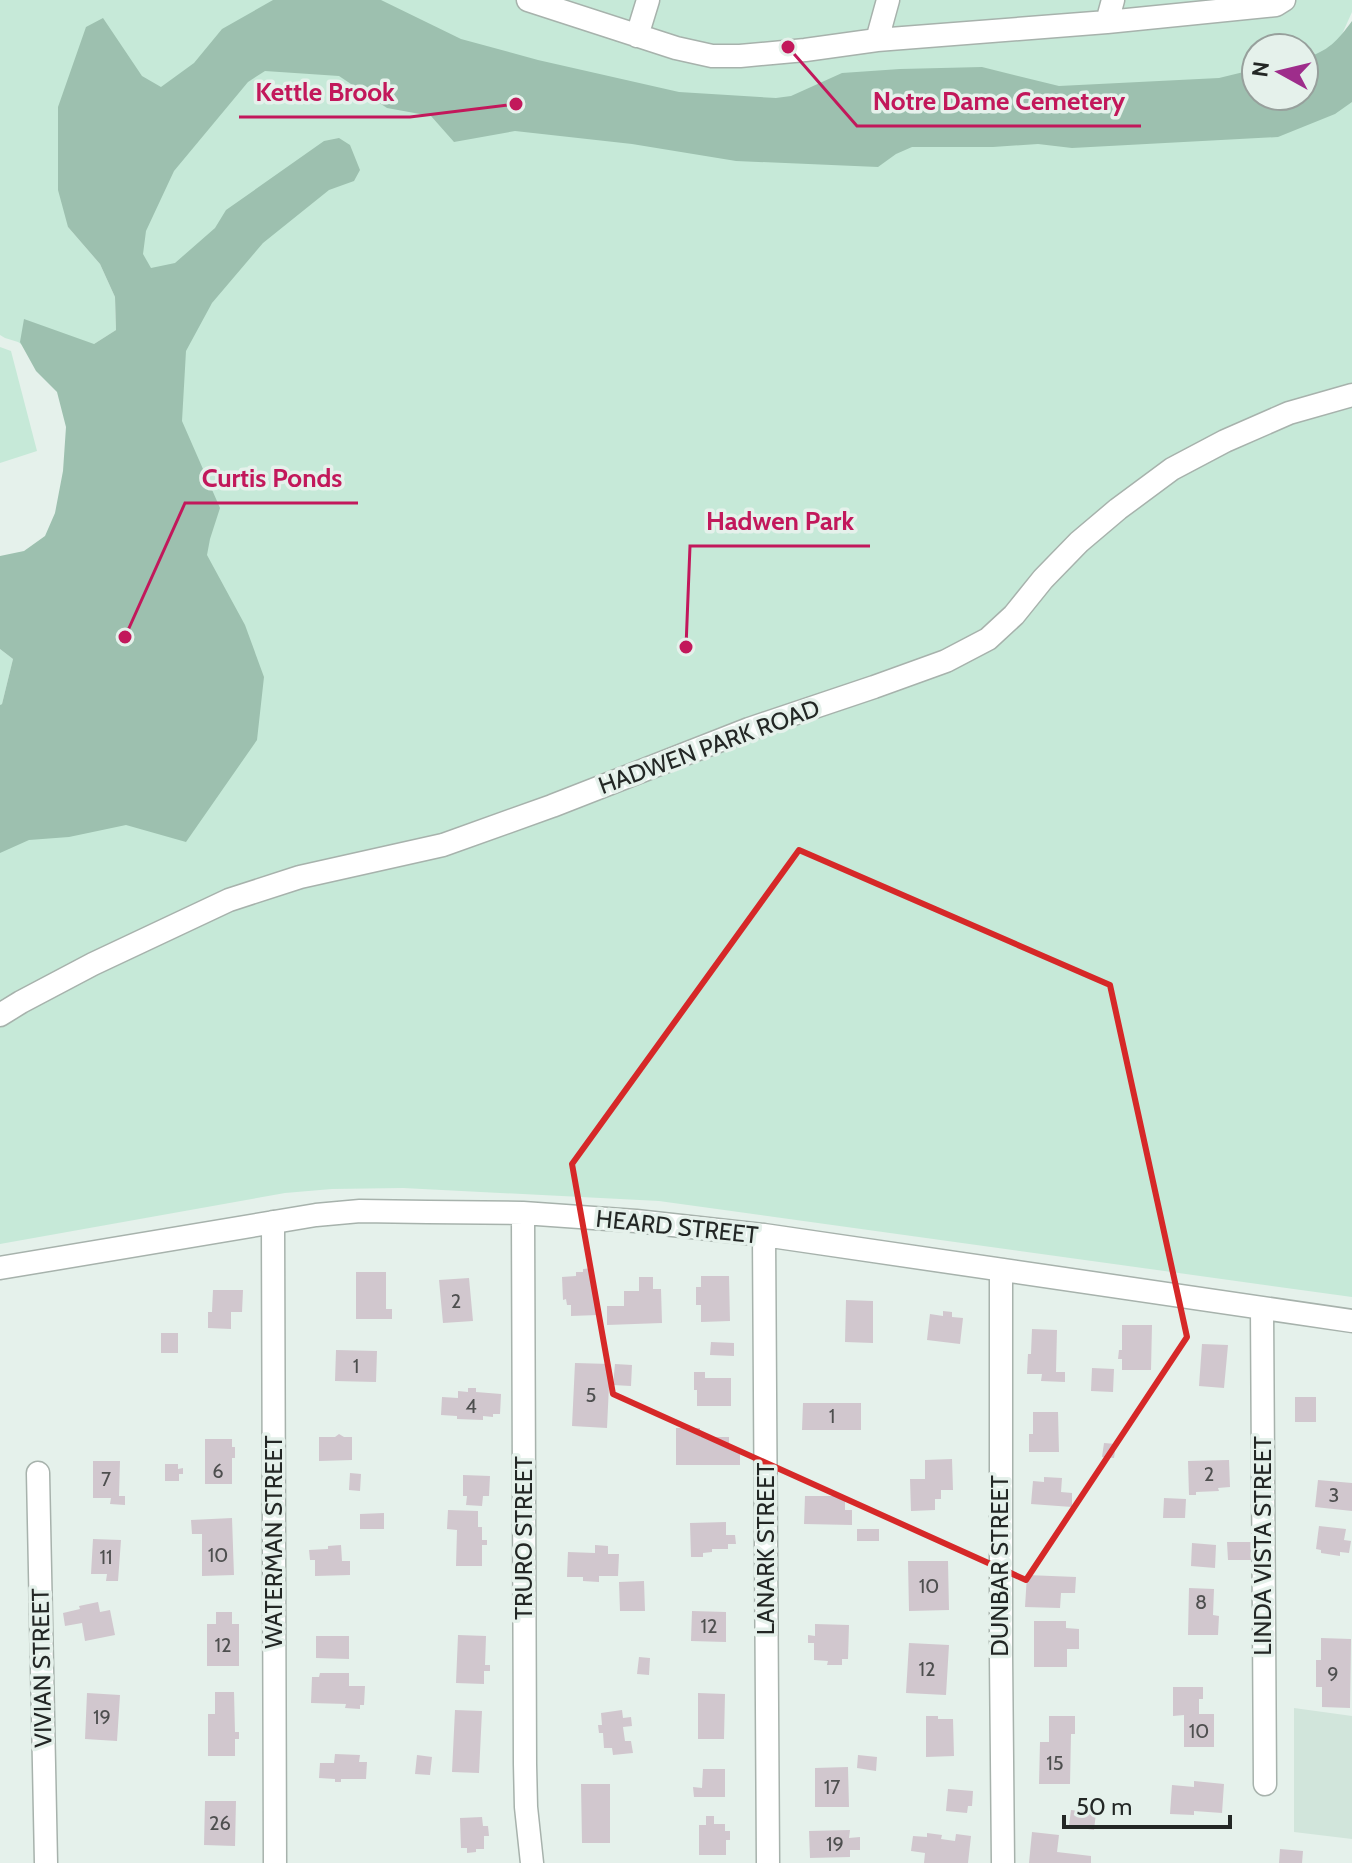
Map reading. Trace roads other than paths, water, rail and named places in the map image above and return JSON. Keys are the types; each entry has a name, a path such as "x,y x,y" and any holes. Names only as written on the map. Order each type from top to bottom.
{"street":[{"path":"528,0 676,48 712,56 740,56 877,40 1107,22 1276,5 1284,0"},
{"path":"637,36 648,0"},
{"path":"877,40 888,0"},
{"path":"1107,22 1113,0"},
{"name":"HADWEN PARK ROAD","path":"6,1011 93,964 229,900 300,877 443,845 749,729 946,661 988,639 1014,615 1079,542 1172,469 1289,413 1352,395"},
{"name":"HEARD STREET","path":"0,1268 316,1215 360,1211 523,1213 764,1235 1352,1321"},
{"name":"TRURO STREET","path":"523,1213 525,1764 532,1863"},
{"name":"WATERMAN STREET","path":"273,1222 275,1863"},
{"name":"LANARK STREET","path":"764,1235 768,1863"},
{"name":"DUNBAR STREET","path":"1001,1270 1003,1863"},
{"name":"LINDA VISTA STREET","path":"1262,1308 1265,1784"},
{"name":"VIVIAN STREET","path":"38,1473 46,1863"}],"place":[{"name":"Notre Dame Cemetery","path":"788,47"},
{"name":"Kettle Brook","path":"516,104"},
{"name":"Curtis Ponds","path":"125,637"},
{"name":"Hadwen Park","path":"686,647"}]}
